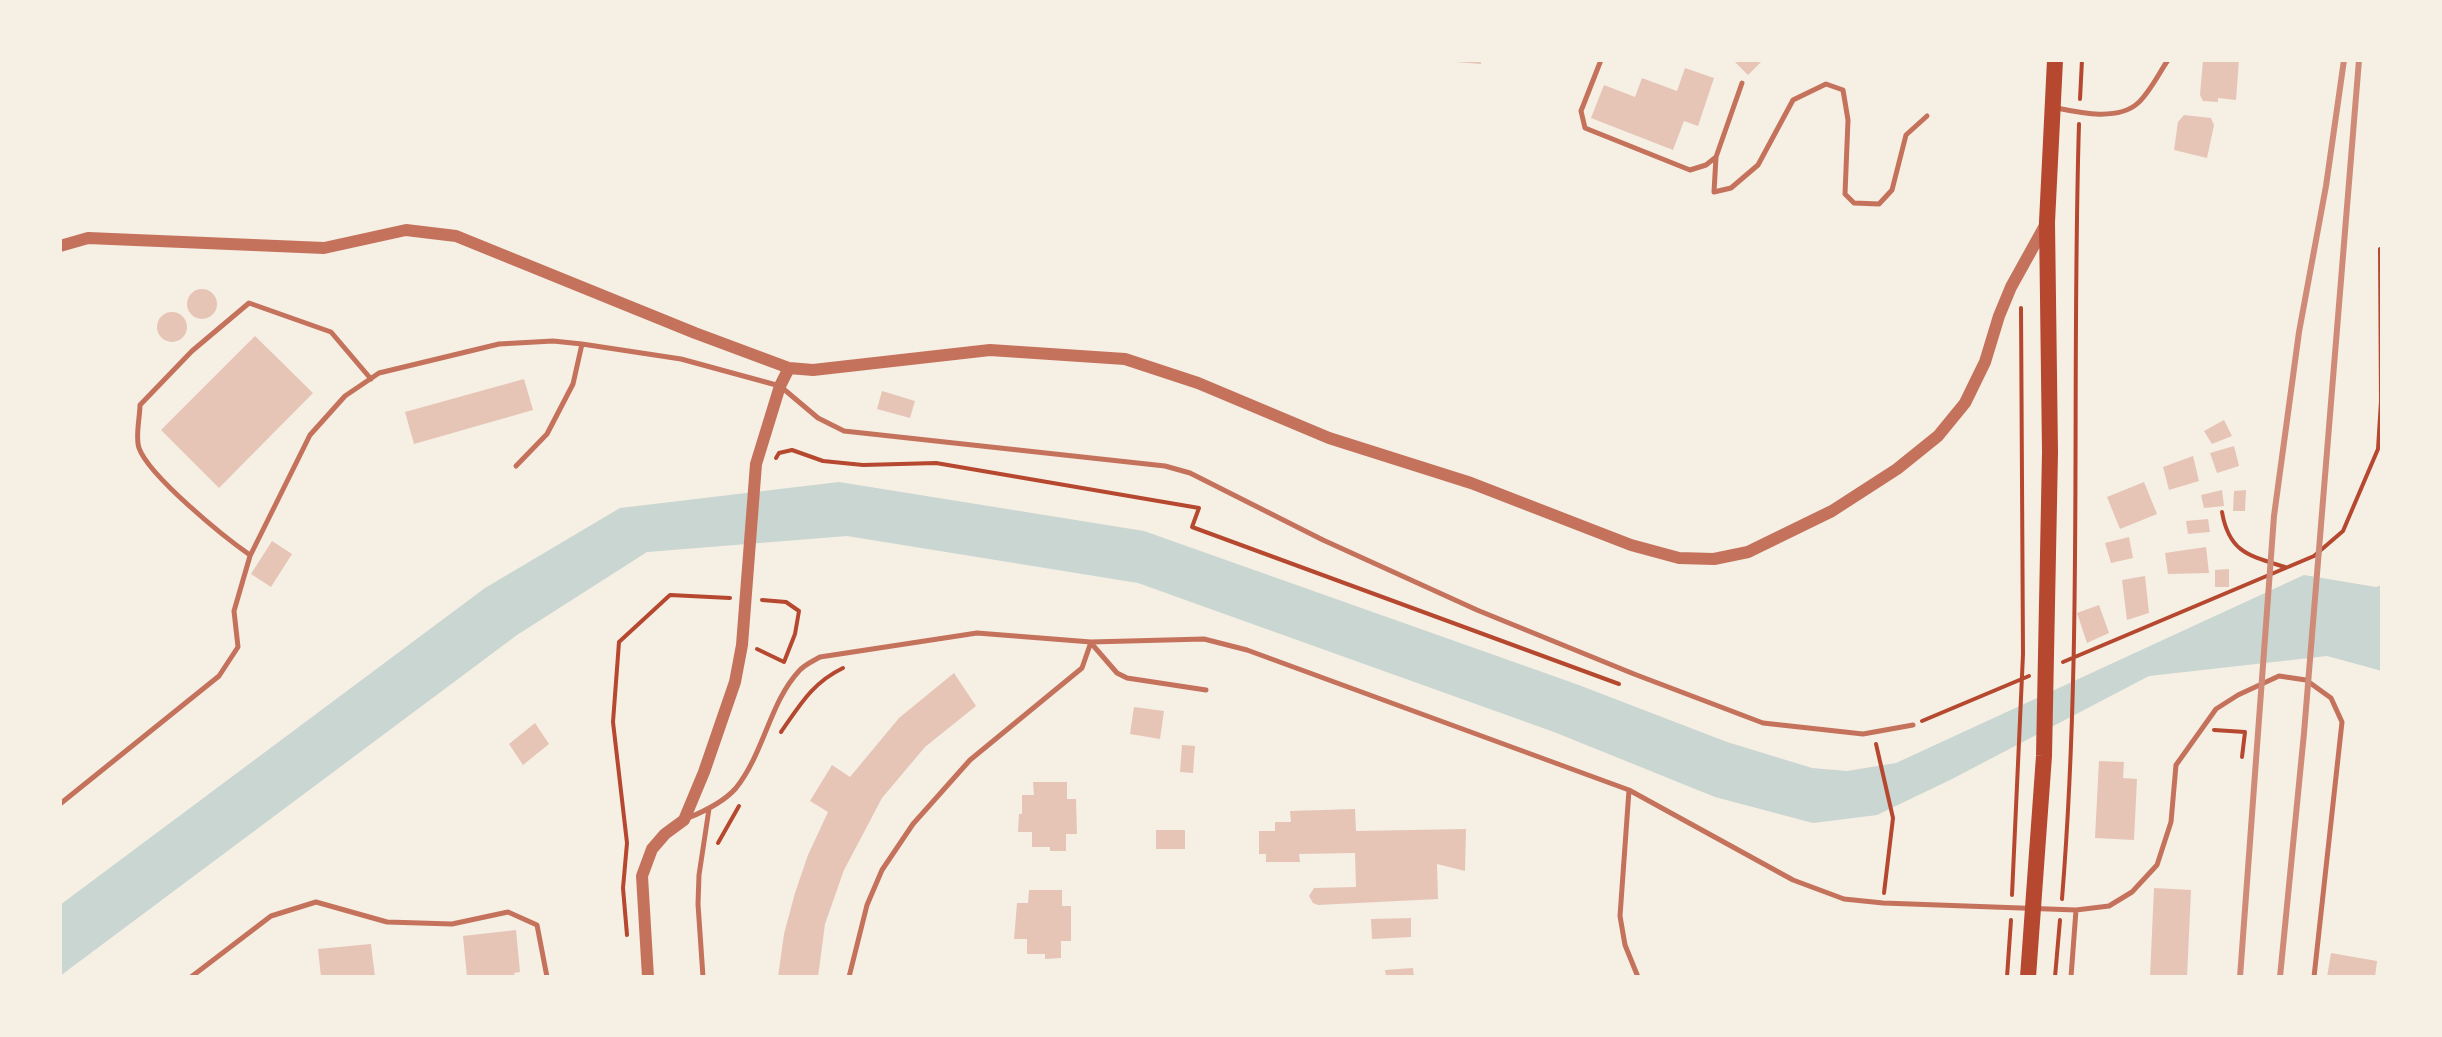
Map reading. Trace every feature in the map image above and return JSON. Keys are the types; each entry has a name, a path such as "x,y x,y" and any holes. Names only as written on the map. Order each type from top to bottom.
{"main road":[{"path":"2028,977 2044,756 2050,452 2047,222 2055,60"}],"street":[{"path":"60,246 88,238 324,248 406,230 456,236 789,368 827,369 990,350 1125,359 1198,383 1329,438 1471,483 1631,545 1679,558 1714,559 1748,552 1832,511 1897,469 1938,436 1965,403 1985,362 2011,287 2047,222"},
{"path":"648,977 642,876 652,849 684,820 735,682 742,645 756,464 780,386 789,368"}],"lane":[{"path":"1601,60 1581,111 1585,128 1690,170 1706,165 1716,157"},
{"path":"2052,107 2079,113 2112,114 2138,103 2168,60"},
{"path":"1742,83 1716,157 1714,192 1731,188 1758,165 1793,100 1826,84 1843,90 1848,120 1845,194 1854,203 1879,204 1892,190 1906,135 1927,116"},
{"path":"250,556 163,481 139,447 140,405 192,351 249,303 331,332 371,379"},
{"path":"60,804 219,676 238,647 234,611 250,556 310,435 345,396 379,373 499,344 553,341 681,359 780,386 818,418 844,431 1165,466 1190,473 1323,540 1477,610 1763,723 1863,734 1913,725"},
{"path":"516,466 547,434 573,384 582,344"},
{"path":"684,820 709,809 735,790 763,745 787,689 800,670 820,657 977,633 1091,642 1204,639 1247,650 1629,790 1793,880 1844,899 2076,910 2109,906 2132,892 2157,865 2171,822 2176,765 2216,709 2279,676 2306,680 2331,698 2342,722 2314,977"},
{"path":"1091,642 1111,667 1127,678 1206,690"},
{"path":"849,977 867,905 882,870 913,824 970,760 1082,668 1091,642"},
{"path":"1629,790 1620,916 1625,945 1638,977"},
{"path":"703,977 699,875 709,809"},
{"path":"191,977 271,916 316,902 387,922 452,924 508,912 537,925 547,977"},
{"path":"2071,977 2076,910"}],"path":[{"path":"2061,902 2074,627 2074,273 2082,60"},
{"path":"2054,666 2314,556 2343,531 2378,449 2381,401 2380,249"},
{"path":"2012,903 2023,654 2021,306"},
{"path":"772,466 779,453 792,450 823,461 849,464 936,463 1199,508 1192,527 1623,686"},
{"path":"2222,512 2225,531 2243,554 2287,568"},
{"path":"628,947 623,888 627,843 613,722 619,642 670,595 743,599"},
{"path":"756,649 784,662 795,634 799,611 786,602 757,600"},
{"path":"779,734 808,694 825,677 849,665"},
{"path":"1913,725 2040,671"},
{"path":"2200,729 2245,732 2242,757"},
{"path":"1866,744 1875,742"},
{"path":"1879,758 1893,818 1883,903"},
{"path":"718,844 741,803"},
{"path":"2007,977 2011,917"},
{"path":"2055,977 2060,917"}],"shaded area":[{"path":"839,482 1144,531 1576,684 1727,742 1812,768 1847,771 1896,763 2304,575 2376,587 2382,585 2382,671 2327,656 2149,676 1877,815 1813,823 1715,797 1554,732 1138,583 847,536 647,552 517,635 60,976 60,905 485,588 620,508"}],"building":[{"path":"1481,60 1481,64 1456,62"},
{"path":"1733,60 1763,60 1748,75"},
{"path":"2203,60 2239,60 2236,100 2218,98 2218,102 2203,101 2200,95"},
{"path":"1685,68 1714,78 1698,126 1684,121 1673,150 1591,118 1604,85 1635,97 1642,78 1677,91"},
{"path":"2184,115 2211,118 2214,125 2207,158 2174,150 2178,122"},
{"path":"202,289 212,294 217,304 212,314 202,319 192,314 187,304 192,294"},
{"path":"172,312 182,317 187,327 182,337 172,342 162,337 157,327 162,317"},
{"path":"255,336 313,393 219,488 161,430"},
{"path":"524,379 533,410 414,444 405,412"},
{"path":"882,391 915,401 910,418 877,409"},
{"path":"2224,420 2232,436 2212,444 2204,431"},
{"path":"2234,446 2239,466 2217,473 2210,453"},
{"path":"2193,456 2199,481 2169,490 2163,467"},
{"path":"2144,482 2157,514 2120,529 2107,497"},
{"path":"2222,490 2224,506 2204,508 2201,495"},
{"path":"2246,490 2245,511 2233,511 2234,491"},
{"path":"2208,519 2210,532 2188,534 2186,521"},
{"path":"2129,537 2133,558 2111,563 2105,543"},
{"path":"272,541 292,554 271,587 251,574"},
{"path":"2206,547 2209,573 2168,574 2165,553"},
{"path":"2229,569 2229,587 2215,587 2215,570"},
{"path":"2145,576 2149,613 2127,620 2122,580"},
{"path":"2099,605 2109,633 2087,643 2077,613"},
{"path":"954,673 976,706 925,747 882,798 844,870 825,924 818,977 778,977 784,934 795,893 828,812 810,801 832,765 850,777 899,718"},
{"path":"1134,707 1164,711 1160,739 1130,734"},
{"path":"535,723 549,744 523,765 509,744"},
{"path":"1182,745 1195,746 1193,773 1180,772"},
{"path":"2099,761 2124,762 2123,778 2137,779 2134,840 2095,838"},
{"path":"1033,782 1067,782 1067,799 1076,799 1077,834 1066,834 1066,851 1032,847 1032,832 1018,832 1022,795 1034,795"},
{"path":"1355,809 1356,831 1466,829 1465,871 1437,864 1438,899 1318,905 1309,896 1314,888 1356,887 1355,853 1299,854 1300,862 1266,862 1266,854 1259,854 1259,831 1275,831 1275,822 1291,822 1290,811"},
{"path":"1156,830 1185,830 1185,849 1156,849"},
{"path":"2154,888 2191,890 2187,977 2150,977"},
{"path":"1029,890 1062,890 1062,906 1071,906 1071,941 1061,941 1061,958 1045,959 1045,954 1027,954 1027,939 1014,939 1017,903 1028,903"},
{"path":"1411,918 1411,937 1372,939 1371,919"},
{"path":"516,930 520,972 514,973 515,977 467,977 463,936"},
{"path":"371,944 375,977 321,977 318,949"},
{"path":"2331,953 2377,961 2375,977 2327,977"},
{"path":"1413,968 1414,977 1386,977 1385,970"}],"railway":[{"path":"2240,977 2274,516 2299,332 2326,186 2344,60"},
{"path":"2280,977 2304,733 2359,60"}]}
